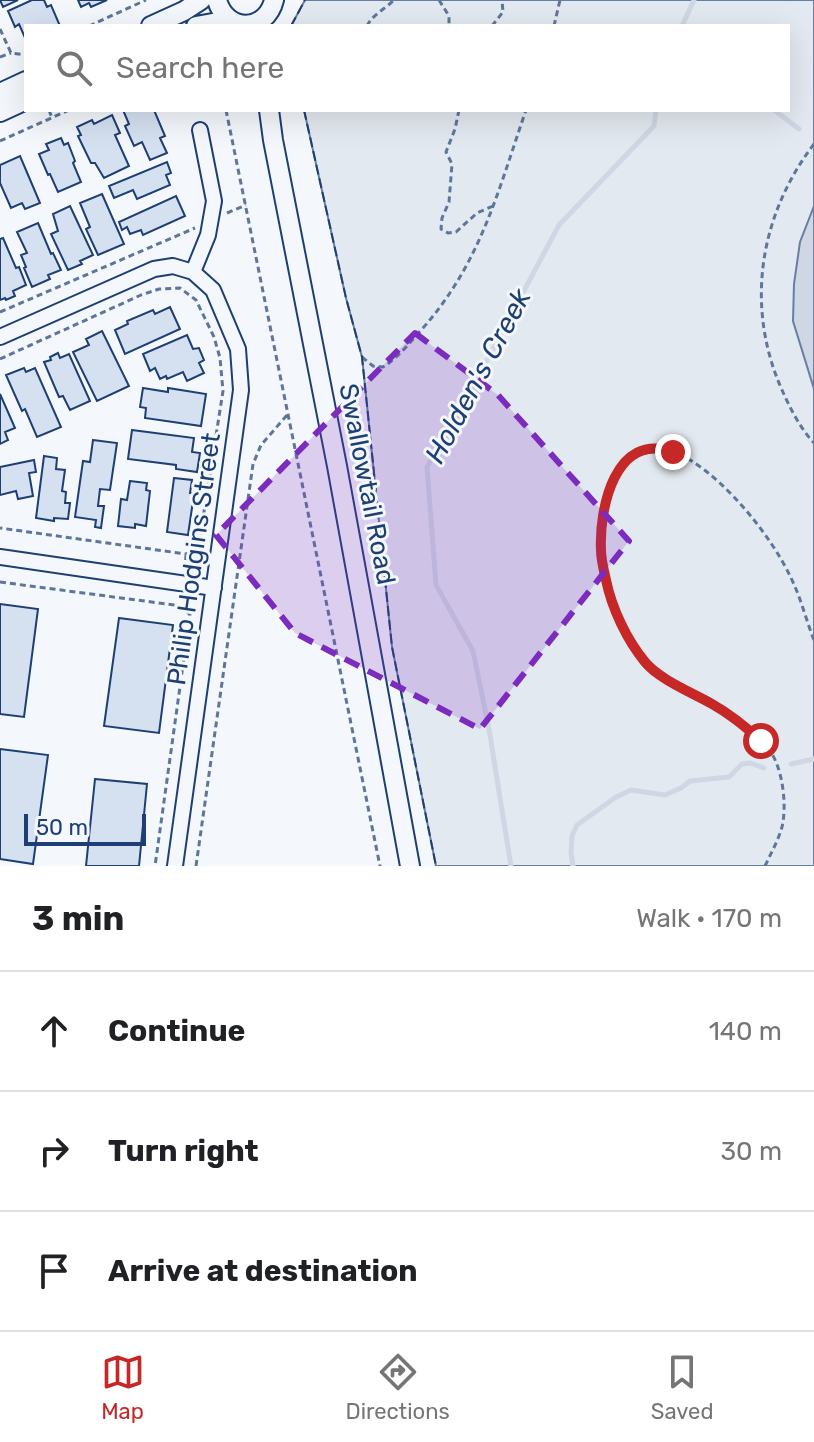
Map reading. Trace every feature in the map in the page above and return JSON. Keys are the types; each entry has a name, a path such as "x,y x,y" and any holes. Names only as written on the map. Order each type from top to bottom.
{"street":[{"path":"155,24 201,0"},
{"path":"217,0 220,10 234,23"},
{"path":"252,24 270,14"},
{"path":"1,88 24,82"},
{"path":"0,112 24,101"},
{"name":"Swallowtail Road","path":"269,112 374,659 410,866"},
{"path":"0,337 154,269 173,266 193,272 208,235 214,201 200,130"},
{"name":"Philip Hodgins Street","path":"175,866 241,390 238,349 213,290 193,272"},
{"path":"0,557 214,588"}],"path":[{"path":"93,24 146,0"},
{"path":"368,24 394,0"},
{"path":"439,0 449,16 449,24"},
{"path":"494,24 503,12 502,0"},
{"path":"554,24 560,0"},
{"path":"0,29 11,53"},
{"path":"0,57 11,53 24,57"},
{"path":"50,112 52,118"},
{"path":"0,141 65,112"},
{"path":"226,112 380,866"},
{"path":"459,112 446,152 452,164 449,202 441,229 448,233 456,232 477,213 493,206"},
{"path":"362,357 373,366 383,367 394,360 442,305 470,262 525,112"},
{"path":"814,144 799,163 773,220 766,244 761,315 765,342 788,405 814,443"},
{"path":"0,312 246,205"},
{"path":"0,359 141,295 159,289 180,288 196,300 214,337 220,358 223,391 198,550 186,554 0,528"},
{"path":"196,866 253,464 261,445 288,414"},
{"path":"765,866 778,841 784,811 783,787 772,754 748,729 647,665 618,616 606,583 601,551 607,494 612,479 628,458 639,451 662,448 698,465 720,484 751,517 780,556 792,579 814,640"},
{"path":"0,582 182,606 190,615 155,866"}],"highlighted area":[{"path":"415,333 498,395 629,541 480,729 295,633 216,535"}],"shaded area":[{"path":"305,0 814,0 814,866 436,866 392,647 362,357 304,112 790,112 790,24 292,24"},
{"path":"814,206 814,389 793,321 800,242"}],"building":[{"path":"0,0 18,0 3,7"},
{"path":"32,0 44,0 47,7 51,5 59,24 24,24 24,35 19,24 15,27 8,11"},
{"path":"78,0 107,0 91,7 89,3 81,7"},
{"path":"124,112 155,112 165,136 160,138 167,153 150,160 142,142 134,146 125,126 129,124"},
{"path":"112,115 120,133 115,135 129,166 104,178 95,163 91,163 77,127 92,120 94,124"},
{"path":"61,138 64,145 68,143 81,182 58,192 39,154 49,150 46,144"},
{"path":"20,156 40,203 25,209 22,203 11,208 0,183 0,165"},
{"path":"167,162 171,173 166,175 170,185 137,199 133,190 114,198 109,186"},
{"path":"102,194 124,244 98,255 86,229 90,227 80,203"},
{"path":"176,196 185,216 143,235 141,230 130,234 127,227 122,230 119,222"},
{"path":"70,206 93,255 68,270 51,234 58,231 53,214"},
{"path":"38,223 61,270 32,287 21,255 27,253 17,232"},
{"path":"3,238 26,285 13,291 15,296 0,300 0,239"},
{"path":"170,307 180,329 125,354 115,330 153,310 155,314"},
{"path":"102,331 129,386 97,401 73,352 89,345 86,339"},
{"path":"187,335 193,349 199,348 204,360 199,363 204,373 187,381 183,372 160,379 155,368 150,371 143,354"},
{"path":"58,353 60,358 69,354 90,401 70,410 63,396 59,397 44,362"},
{"path":"24,368 26,372 35,368 61,427 37,437 6,375"},
{"path":"143,388 206,394 201,426 145,418 146,408 140,407"},
{"path":"0,394 15,428 5,432 8,440 0,444"},
{"path":"132,430 194,438 192,452 200,453 197,472 176,469 176,465 128,459"},
{"path":"93,440 117,443 110,490 100,489 98,506 104,506 101,528 95,527 96,520 75,517 83,461 90,462"},
{"path":"44,456 57,458 56,469 65,470 62,491 66,492 65,503 70,503 68,519 54,518 54,521 36,518"},
{"path":"34,460 36,472 29,473 33,496 18,499 16,491 0,495 0,467"},
{"path":"174,478 192,480 190,493 194,494 188,535 167,532"},
{"path":"130,481 147,483 146,490 150,491 146,526 118,526 121,499 127,500"},
{"path":"0,604 38,609 24,717 0,714"},
{"path":"119,618 173,625 159,733 104,726"},
{"path":"0,749 48,755 33,864 0,859"},
{"path":"95,779 147,784 139,866 86,866"}],"waterway":[{"name":"Holden's Creek","path":"683,24 694,0"},
{"name":"Holden's Creek","path":"511,866 473,651 436,585 427,467 559,225 654,126 656,112"},
{"path":"777,112 799,129"},
{"path":"791,764 814,759"},
{"path":"573,866 572,836 577,825 616,797 631,790 665,795 690,781 729,777 742,764 750,763 764,768"}],"fence":[{"path":"292,24 305,0"},
{"path":"304,112 362,357 392,647 436,866"}],"route":[{"path":"673,452 662,448 639,451 628,458 612,479 603,520 601,551 606,583 618,616 647,665 716,707 761,741"}]}
